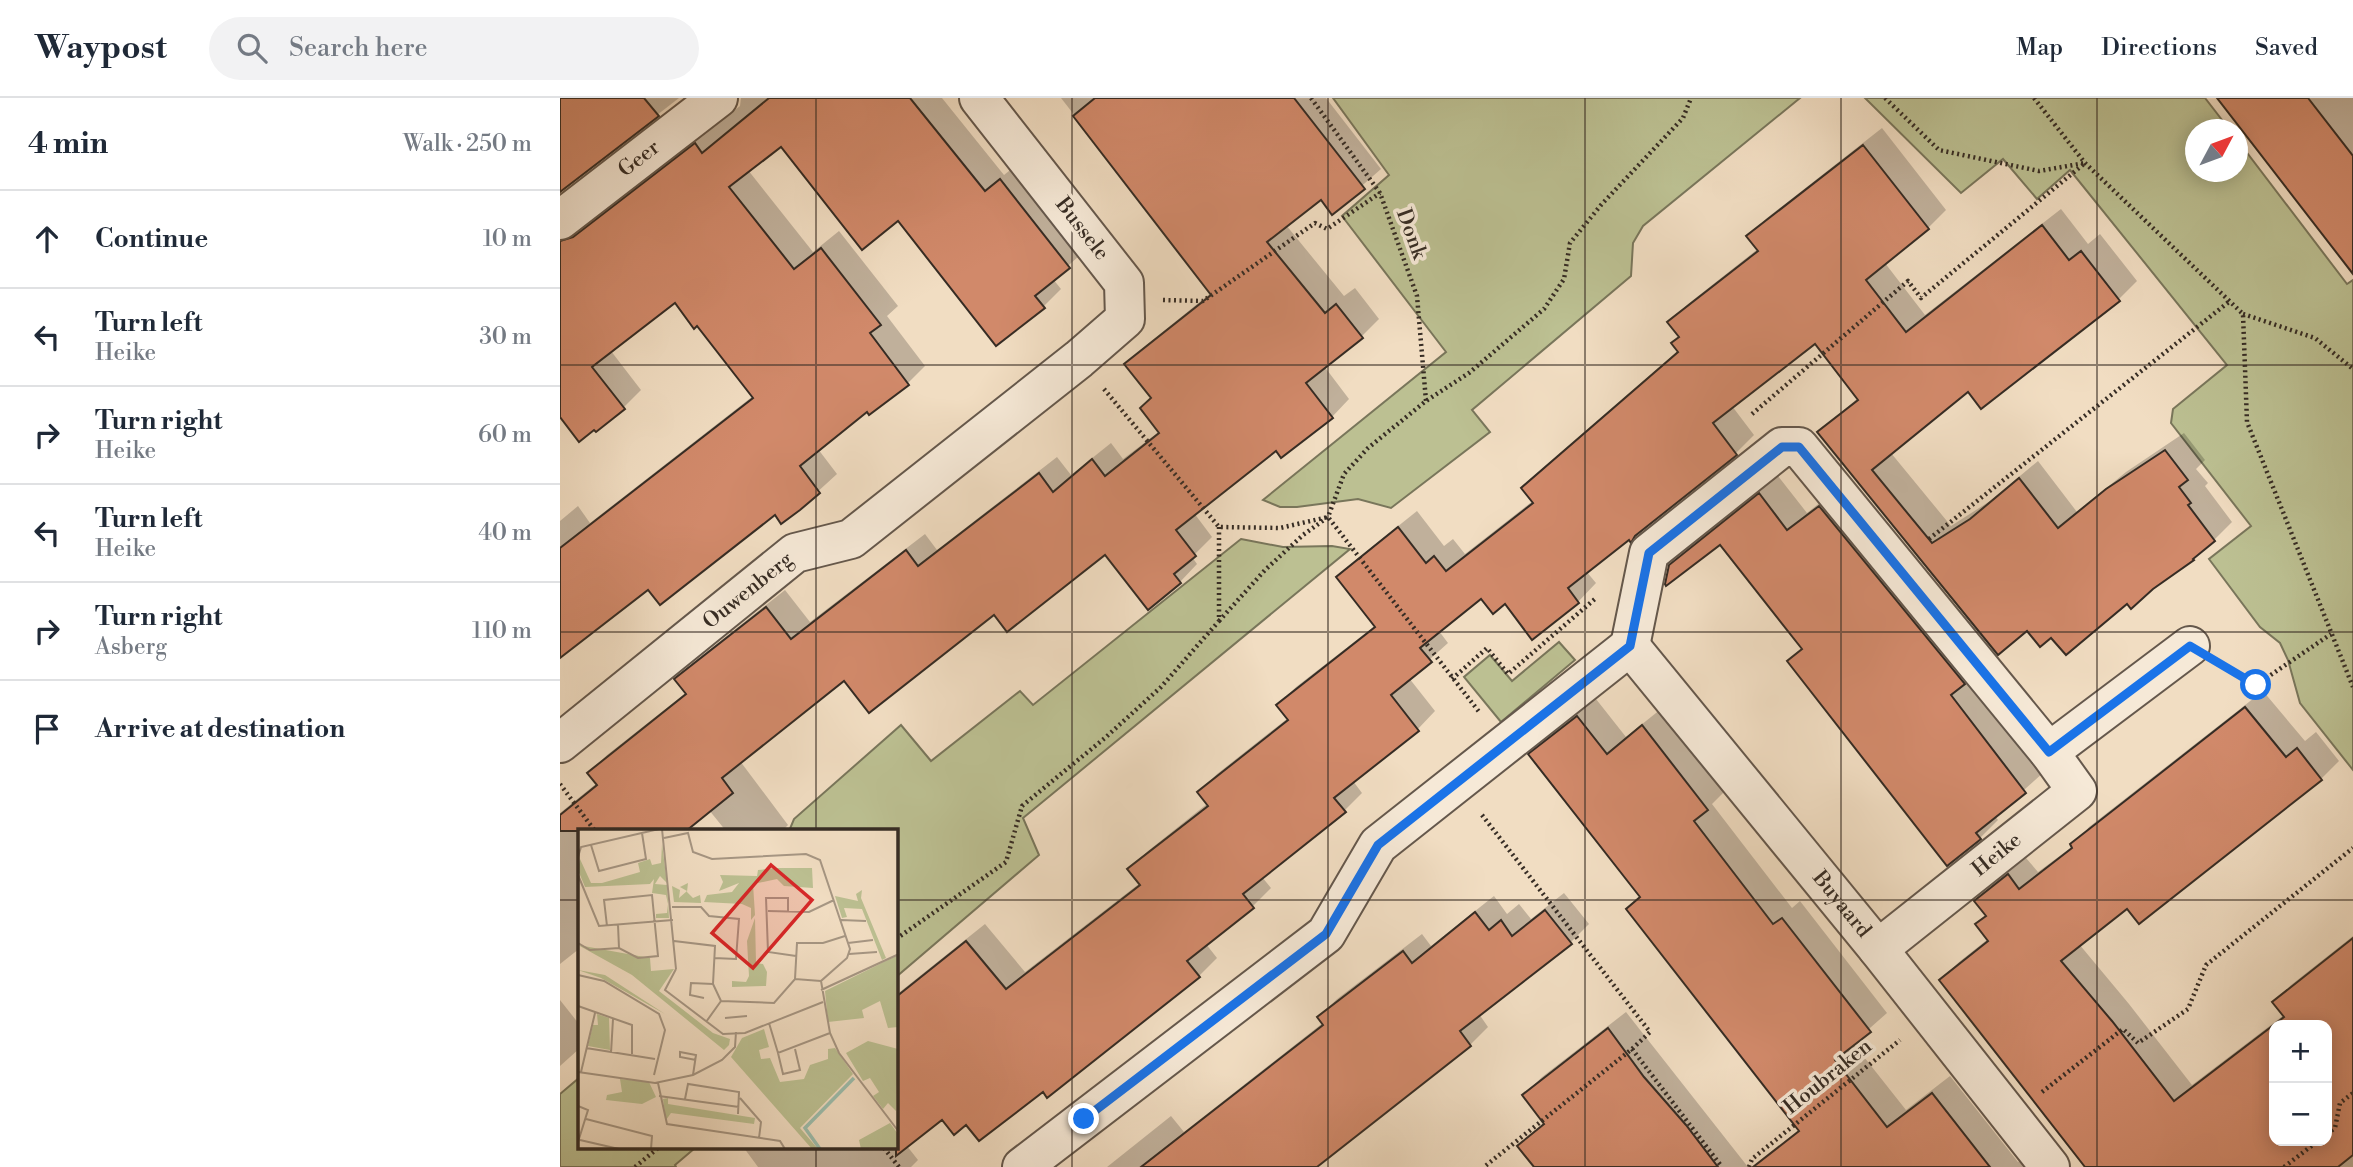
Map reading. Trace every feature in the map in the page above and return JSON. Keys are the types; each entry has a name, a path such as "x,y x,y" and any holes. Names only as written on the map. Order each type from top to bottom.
{"street":[{"name":"Geer","path":"560,220 718,98"},
{"name":"Bussele","path":"979,98 1124,283 1124,299"},
{"path":"1079,359 1125,319 1124,299"},
{"name":"Ouwenberg","path":"560,743 795,553 851,539 1079,359"},
{"name":"Heike","path":"1630,646 1649,553 1782,447 1799,447 2049,752 2077,791 1878,949"},
{"path":"1022,1167 1326,934 1378,845 1507,746 1630,646"},
{"name":"Buyaard","path":"1630,646 1878,949 2050,1167"},
{"path":"2049,752 2190,646"}],"path":[{"name":"Donk","path":"1311,98 1380,193 1417,296 1426,401"},
{"path":"898,938 1006,862 1022,806 1106,737 1161,687 1265,570 1303,535 1328,517 1344,474 1368,448 1426,401 1469,373 1544,309 1564,279 1570,243 1601,205 1683,118 1691,98"},
{"path":"1885,98 1939,150 2039,171 2085,163"},
{"path":"2034,98 2085,163 2243,314 2315,338 2353,369"},
{"path":"1760,464 1735,429 1908,281 1921,299 2085,163"},
{"path":"1124,299 1203,301 1315,223 1327,229 1380,193"},
{"path":"1896,565 2230,301"},
{"path":"2243,314 2247,422 2353,687"},
{"path":"1079,359 1219,527 1219,621"},
{"path":"1219,527 1280,528 1328,517"},
{"path":"1328,517 1507,746"},
{"path":"1452,679 1487,648 1508,674 1599,596"},
{"path":"2190,646 2256,685 2331,634"},
{"path":"560,784 594,829"},
{"path":"1458,784 1650,1032 1484,1167"},
{"path":"2010,1116 2123,1029 2138,1043 2188,1009 2206,965 2353,848"},
{"name":"Houbraken","path":"1749,1167 1752,1159 1931,1015"},
{"path":"1632,1049 1722,1167"},
{"path":"2332,1130 2335,1128 2340,1103 2353,1093"},
{"path":"2284,1167 2311,1146"},
{"path":"633,1167 655,1150"},
{"path":"886,1150 899,1167"}],"green space":[{"path":"1333,98 1800,98 1643,226 1633,243 1631,276 1472,410 1490,432 1391,508 1358,499 1280,507 1263,500 1446,352 1342,216 1389,175"},
{"path":"1865,98 2205,98 2221,119 2185,119 2185,182 2248,182 2248,154 2347,284 2353,280 2353,770 2300,703 2288,660 2280,643 2260,627 2209,559 2251,526 2171,423 2173,409 2227,365 2070,170 2037,199 2003,159 1961,193"},
{"path":"1241,539 1283,547 1332,546 1350,549 1023,818 1039,855 898,975 898,829 790,829 794,819 901,725 931,761 1020,691 1033,705"},
{"path":"1559,642 1575,660 1501,722 1464,677 1490,655 1512,681"},
{"path":"578,1079 578,1150 693,1150 675,1165 676,1167 560,1167 560,1094"}],"building":[{"path":"560,98 644,98 659,116 560,192"},
{"path":"769,98 910,98 985,191 1000,179 1070,268 1035,296 1045,308 996,346 898,221 862,250 781,147 729,187 794,269 821,248 881,325 870,333 909,385 869,415 867,412 800,466 820,493 800,510 781,524 775,515 660,605 648,590 560,658 560,548 753,398 697,326 694,329 675,303 592,367 625,409 579,442 560,417 560,241 573,237 695,143 702,153"},
{"path":"1095,98 1294,98 1365,189 1332,215 1321,200 1267,242 1325,313 1336,304 1363,338 1306,383 1333,418 1281,458 1276,451 1176,530 1196,556 1174,574 1181,583 1148,610 1105,555 1007,632 994,615 869,713 844,681 722,778 733,793 688,829 560,831 560,815 597,785 587,773 686,694 674,679 766,607 791,639 906,550 918,566 1039,473 1053,492 1092,459 1105,476 1159,433 1140,408 1151,398 1124,364 1211,295 1073,116"},
{"path":"2217,98 2308,98 2353,156 2353,274 2248,138 2248,119 2233,119"},
{"path":"1863,145 1929,229 1866,280 1906,332 2042,225 2069,260 2081,251 2120,301 1981,409 1968,392 1872,470 1932,543 1970,519 2019,478 2058,528 2106,489 2165,450 2188,480 2179,487 2191,503 2188,505 2215,541 2131,609 2127,604 2066,655 2051,638 2040,647 2027,631 1998,655 1817,432 1858,400 1815,344 1713,423 1737,455 1635,536 1631,543 1629,540 1568,588 1579,603 1532,640 1505,604 1493,614 1481,599 1420,648 1432,662 1391,695 1419,731 1334,798 1346,812 1243,894 1254,908 1187,961 1200,977 1047,1098 1043,1092 979,1141 966,1125 954,1135 942,1120 896,1156 898,995 966,941 1006,989 1140,885 1127,869 1208,806 1197,792 1288,720 1276,705 1375,627 1336,577 1398,527 1426,563 1434,556 1446,571 1533,503 1521,488 1678,352 1671,343 1679,337 1667,322 1758,251 1746,236"},
{"path":"1759,493 1787,530 1819,506 1965,684 1951,695 2026,793 1976,833 1981,839 1947,866 1787,661 1802,649 1720,545 1666,586 1669,565"},
{"path":"2245,707 2286,757 2297,748 2322,780 2139,924 2127,909 2061,961 2174,1101 2269,1028 2269,1146 2332,1146 2332,1020 2280,1020 2284,1017 2272,1002 2353,938 2353,1155 2338,1167 2085,1167 1939,980 1988,941 1975,924 1986,916 1974,901 2008,874 2019,889 2072,848 2070,844"},
{"path":"1577,716 1607,754 1642,725 1708,810 1694,821 1773,924 1782,918 1871,1032 1835,1060 1887,1127 1932,1093 1990,1167 1753,1167 1799,1131 1626,909 1640,897 1528,754"},
{"path":"1545,910 1572,944 1460,1031 1471,1046 1317,1167 1141,1167 1323,1025 1317,1017 1403,951 1412,963 1475,912 1489,930 1501,920 1512,936"},
{"path":"1608,1028 1644,1077 1718,1167 1534,1167 1517,1146 1544,1124 1522,1095"}],"route":[{"path":"1084,1119 1326,934 1378,845 1507,746 1630,646 1649,553 1782,447 1799,447 2049,752 2190,646 2256,685"}]}
